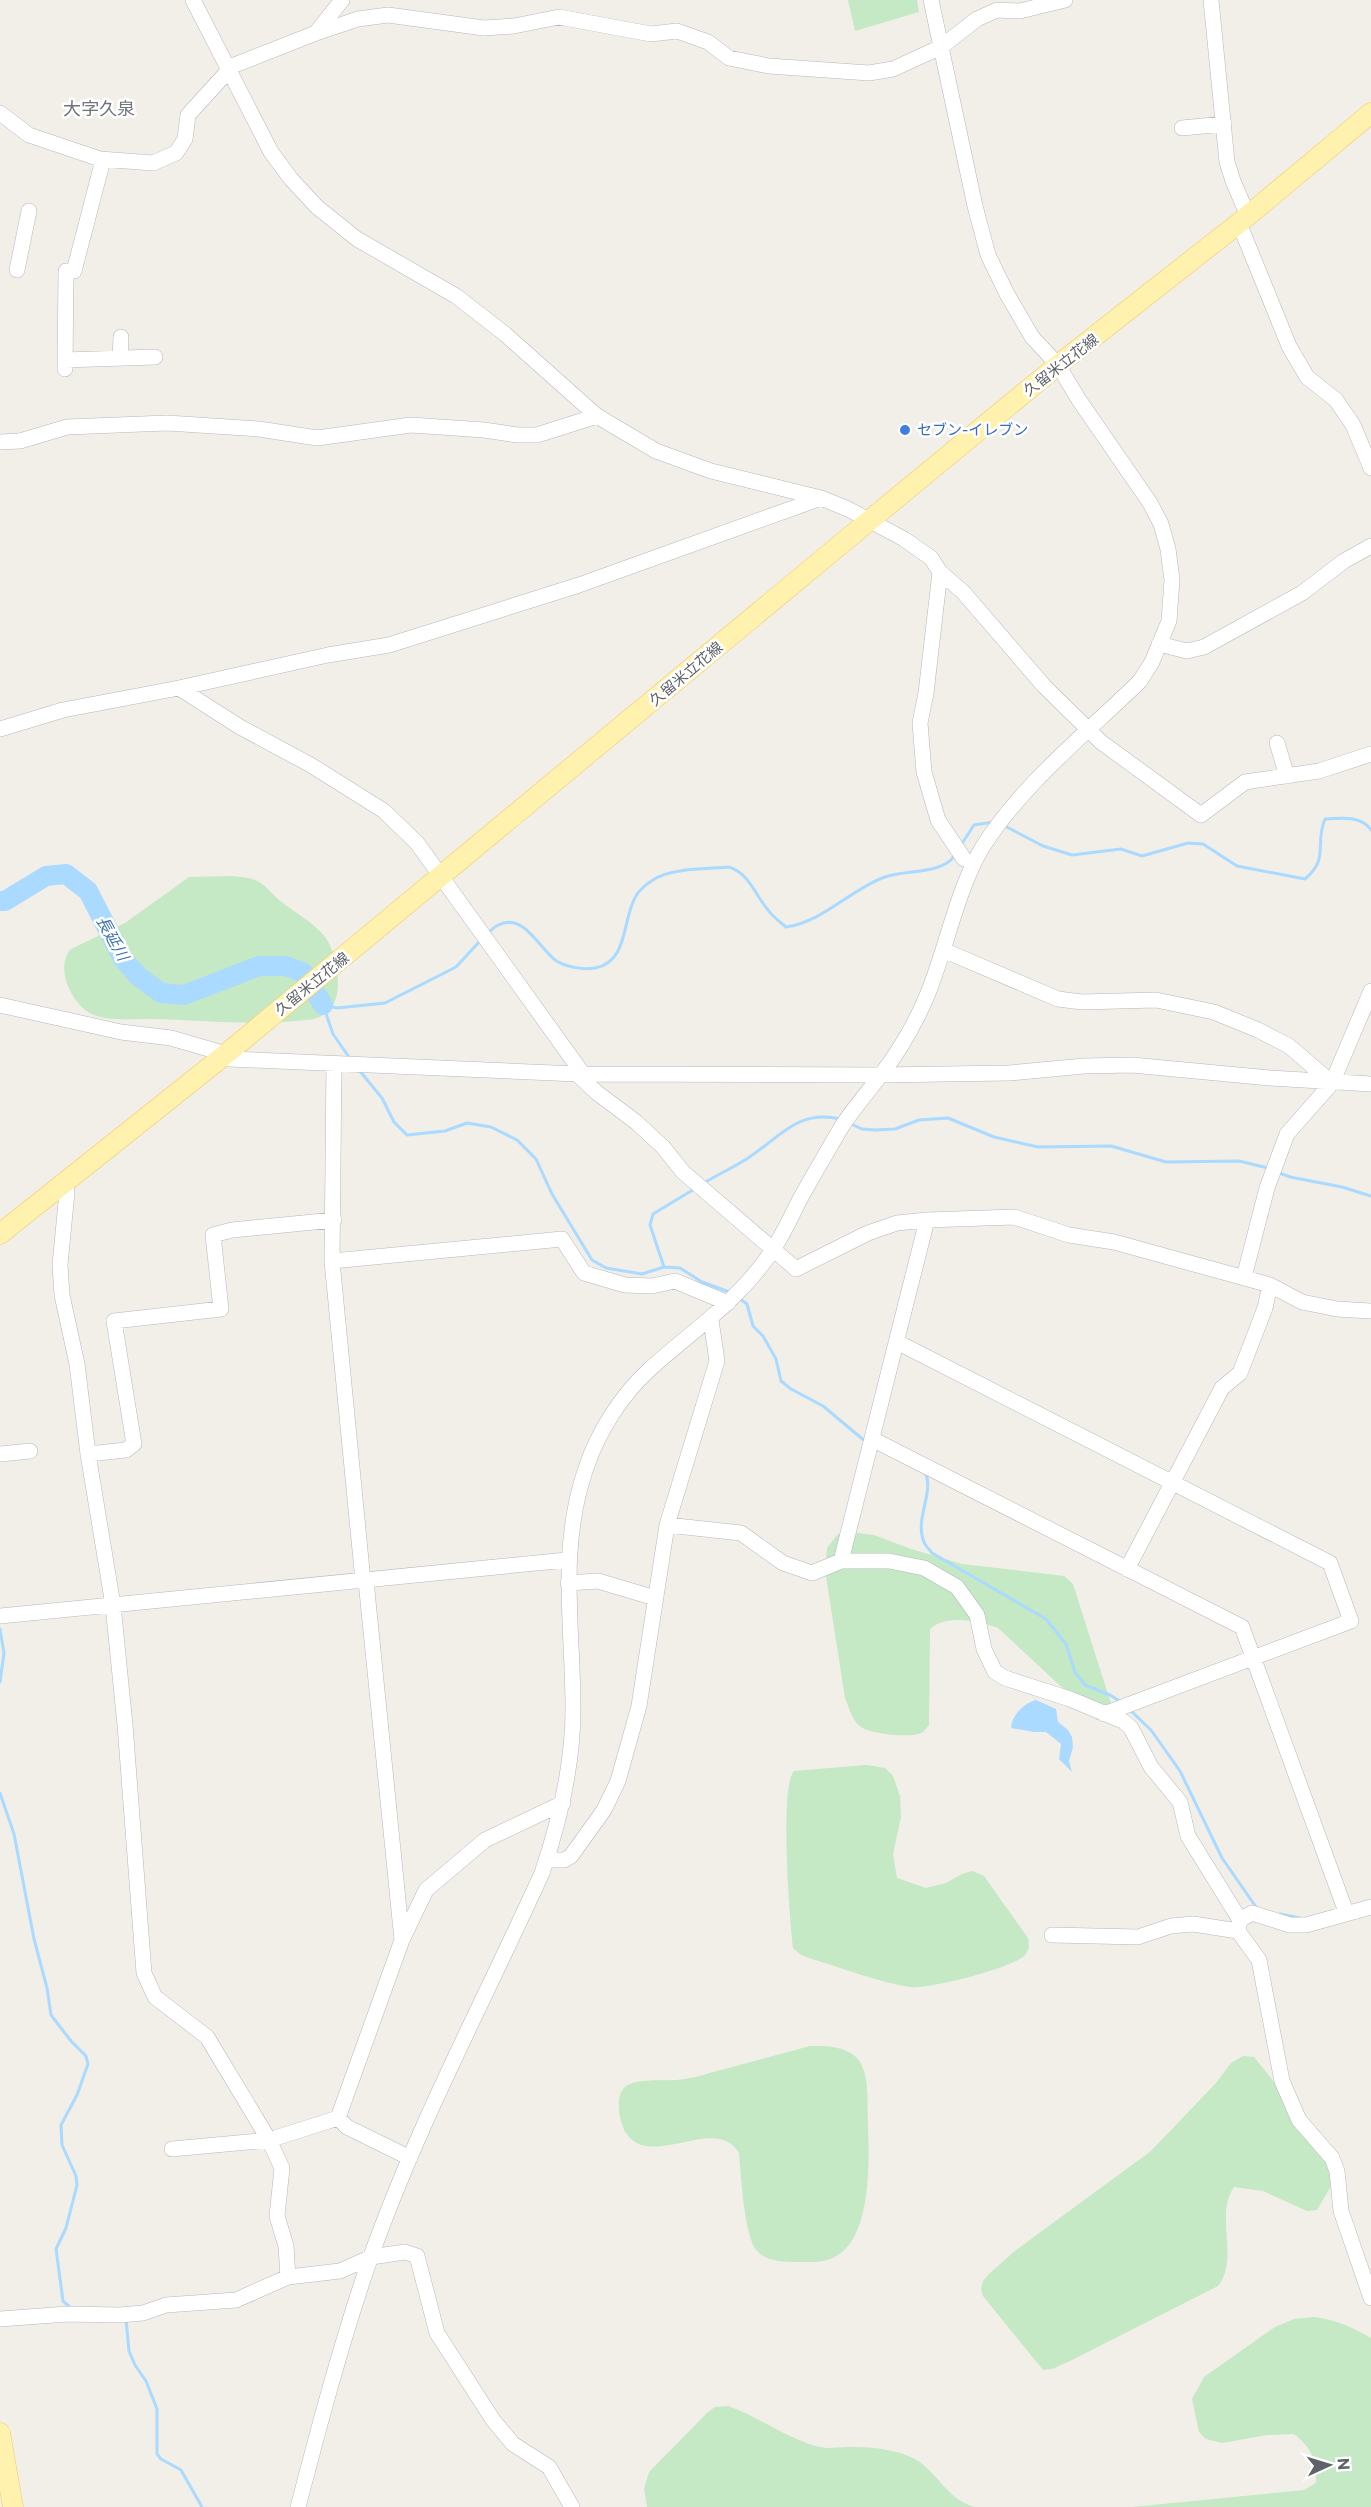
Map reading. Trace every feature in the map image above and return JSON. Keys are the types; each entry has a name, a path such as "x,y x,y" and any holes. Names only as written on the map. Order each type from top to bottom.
{"main road":[{"name":"久留米立花線","path":"0,1234 226,1054 1058,365 1244,220 1371,112"},
{"path":"0,2433 13,2507"}],"street":[{"path":"193,0 271,152 291,179 318,207 357,239 456,296 505,334 597,416 656,451 711,471 821,498 870,520 904,539 931,558 940,572 963,592 1044,686 1089,731 1201,815 1245,782 1319,771 1371,754"},
{"path":"316,33 342,0"},
{"path":"298,2507 337,2359 371,2257 410,2158 546,1860 563,1803 573,1713 567,1560 573,1513 586,1466 606,1422 647,1371 711,1320 734,1298 773,1251 818,1165 855,1106 881,1076 922,1008 981,850 1022,795 1140,681 1152,662 1168,621 1172,580 1168,549 1161,524 1150,502 1079,400 1058,365 1032,337 988,255 975,206 931,0"},
{"path":"0,113 29,135 103,160 153,163 176,153 185,139 188,115 228,69 316,33 358,19 388,15 484,28 514,26 559,17 651,34 677,32 708,42 729,58 769,66 869,73 893,69 941,47 977,19 997,10 1020,11 1065,0"},
{"path":"1211,0 1227,162 1244,220 1289,346 1308,377 1336,400 1353,425 1371,468"},
{"path":"1182,128 1224,123"},
{"path":"103,160 70,271 65,365 120,358 155,357"},
{"path":"17,270 29,211"},
{"path":"120,358 121,337"},
{"path":"0,442 20,441 67,428 167,423 259,429 317,438 411,426 537,435 597,416"},
{"path":"0,729 63,710 179,688 328,654 389,645 579,585 821,498"},
{"path":"1159,644 1186,651 1204,647 1302,593 1344,561 1371,546"},
{"path":"940,572 926,693 920,723 924,772 938,820 964,859"},
{"path":"179,688 240,727 309,764 384,811 417,843 580,1074 596,1092 636,1122 663,1147 683,1172 796,1269 868,1233 897,1223 1014,1217 1069,1235 1114,1242 1270,1284 1302,1302 1337,1309 1371,1311"},
{"path":"1277,743 1287,776"},
{"path":"943,950 1058,999 1082,1002 1156,1000 1214,1012 1258,1029 1289,1046 1332,1083"},
{"path":"1244,1277 1267,1188 1287,1134 1332,1083 1371,991"},
{"path":"0,1005 121,1032 171,1038 226,1054 230,1059 580,1074 881,1076 1009,1073 1084,1066 1132,1065 1332,1083 1349,1081 1371,1084"},
{"path":"334,1064 332,1261 402,1940"},
{"path":"64,1181 67,1192 60,1265 62,1295 78,1364 88,1454 113,1605 125,1725 144,1973 155,1997 207,2037 269,2140 282,2168 277,2216 286,2246 288,2277"},
{"path":"88,1454 126,1450 134,1444 114,1321 220,1308 213,1235 232,1230 334,1220"},
{"path":"842,1562 927,1220"},
{"path":"332,1261 562,1239 584,1273 624,1285 652,1286 675,1281 734,1298"},
{"path":"1127,1569 1222,1388 1240,1373 1265,1308 1270,1284"},
{"path":"546,1860 564,1860 571,1856 604,1810 618,1781 639,1706 667,1525 717,1361 711,1320"},
{"path":"897,1342 1330,1563 1351,1621 1104,1714"},
{"path":"872,1439 1242,1627 1346,1912"},
{"path":"0,1454 30,1451"},
{"path":"667,1525 741,1533 783,1563 812,1574 842,1562 889,1561 924,1568 957,1587 977,1615 984,1649 995,1672 1005,1678 1070,1699 1124,1721 1131,1728 1151,1767 1180,1803 1188,1836 1259,1960 1282,2081 1299,2120 1332,2158 1337,2171 1341,2211 1371,2298"},
{"path":"0,1616 567,1560"},
{"path":"568,1583 598,1581 656,1598"},
{"path":"338,2118 402,1940 426,1890 484,1840 563,1803"},
{"path":"1052,1935 1138,1936 1171,1926 1239,1925 1252,1913 1290,1925 1306,1925 1346,1912 1371,1907"},
{"path":"172,2149 269,2140 338,2118"},
{"path":"338,2118 347,2127 410,2158"},
{"path":"0,2319 68,2314 120,2316 143,2313 166,2305 236,2300 288,2277 340,2271 371,2257 405,2252 417,2256 437,2333 493,2420 513,2444 549,2467 572,2507"}],"green space":[{"path":"848,0 917,0 919,12 855,31"},
{"path":"189,877 249,878 262,884 325,937 334,955 338,978 338,990 331,1009 314,1019 267,1023 104,1018 92,1014 78,1003 65,975 64,965 71,949 125,923"},
{"path":"850,1532 874,1535 962,1564 1064,1576 1073,1584 1113,1710 1105,1721 1097,1720 998,1628 972,1621 954,1620 937,1624 930,1629 929,1725 923,1732 892,1735 873,1732 861,1727 853,1718 845,1698 825,1570 827,1548 838,1534"},
{"path":"866,1765 885,1768 893,1776 900,1796 901,1817 893,1854 897,1878 926,1888 946,1883 972,1871 984,1876 1028,1938 1029,1945 1025,1955 1006,1965 970,1977 934,1985 911,1987 874,1979 812,1959 801,1955 793,1948 786,1827 787,1802 794,1771"},
{"path":"810,2046 844,2050 856,2057 863,2069 867,2093 868,2141 868,2180 865,2202 853,2239 842,2252 819,2262 780,2261 761,2254 753,2244 744,2205 739,2153 729,2142 715,2138 651,2147 637,2143 623,2128 619,2102 622,2090 631,2083 693,2077"},
{"path":"1243,2056 1254,2057 1327,2147 1331,2186 1317,2210 1307,2211 1263,2191 1234,2187 1228,2198 1226,2211 1227,2263 1218,2286 1070,2361 1052,2369 1043,2370 983,2296 981,2289 983,2281 1016,2250 1151,2151 1216,2083 1231,2063"},
{"path":"1314,2317 1344,2324 1371,2338 1371,2507 1132,2507 1304,2490 1316,2483 1316,2468 1312,2455 1305,2444 1294,2434 1267,2435 1222,2443 1206,2439 1199,2432 1192,2399 1204,2377 1275,2327 1294,2319"},
{"path":"728,2406 808,2444 830,2448 880,2449 911,2457 928,2469 956,2498 975,2507 647,2507 644,2489 649,2472 708,2412 715,2407"}],"water":[{"path":"1036,1700 1056,1709 1058,1722 1068,1730 1072,1737 1073,1747 1069,1761 1072,1772 1059,1759 1061,1744 1046,1732 1011,1728 1019,1711"}],"waterway":[{"path":"1003,825 1043,846 1072,855 1121,849 1142,856 1188,843 1203,844 1237,866 1305,879 1317,864 1325,819 1356,820 1367,825 1371,830"},
{"path":"961,845 974,825 994,822"},
{"path":"487,934 498,925 507,922 516,924 533,936 555,960 574,967 595,968 606,964 614,957 623,938 637,894 651,881 669,873 729,867 736,870 747,880 770,913 786,927 812,919 873,882 893,875 933,869 949,862 954,856"},
{"name":"長延川","path":"0,901 5,901 46,876 66,874 88,891 123,959 138,976 161,993 184,995 259,966 286,966 304,973 323,1005"},
{"path":"324,1005 337,1008 385,1003 456,967 480,941"},
{"path":"323,1005 333,1034 351,1060"},
{"path":"359,1070 382,1098 394,1122 407,1135 445,1131 467,1123 491,1127 517,1140 536,1159 552,1194 592,1260 606,1268 642,1274 664,1267 680,1268 702,1282 732,1293"},
{"path":"704,1183 745,1160 800,1122 811,1118 840,1119"},
{"path":"851,1124 862,1129 895,1129 919,1120 948,1118 994,1137 1038,1147 1111,1146 1166,1162 1239,1161 1268,1168"},
{"path":"1277,1172 1371,1196"},
{"path":"664,1267 650,1225 653,1214 696,1188"},
{"path":"740,1299 747,1304 753,1326 763,1336 776,1359 781,1381 823,1406 866,1442"},
{"path":"925,1472 928,1488 921,1524 925,1543 932,1553 1046,1619 1066,1644 1075,1672 1085,1685 1121,1702"},
{"path":"0,1629 4,1653 0,1682"},
{"path":"1130,1710 1151,1730 1180,1771 1222,1858 1256,1907"},
{"path":"0,1793 14,1834 51,2015 86,2056 88,2064 77,2095 61,2125 62,2145 76,2176 77,2185 66,2228 56,2249 63,2301 71,2308"},
{"path":"1280,1914 1300,1918"},
{"path":"126,2319 129,2351 146,2381 157,2409 157,2454 161,2459 181,2470 202,2507"}],"place":[{"name":"セブン-イレブン","path":"905,430"}],"district":[{"name":"大字久泉","path":"99,109"}]}
